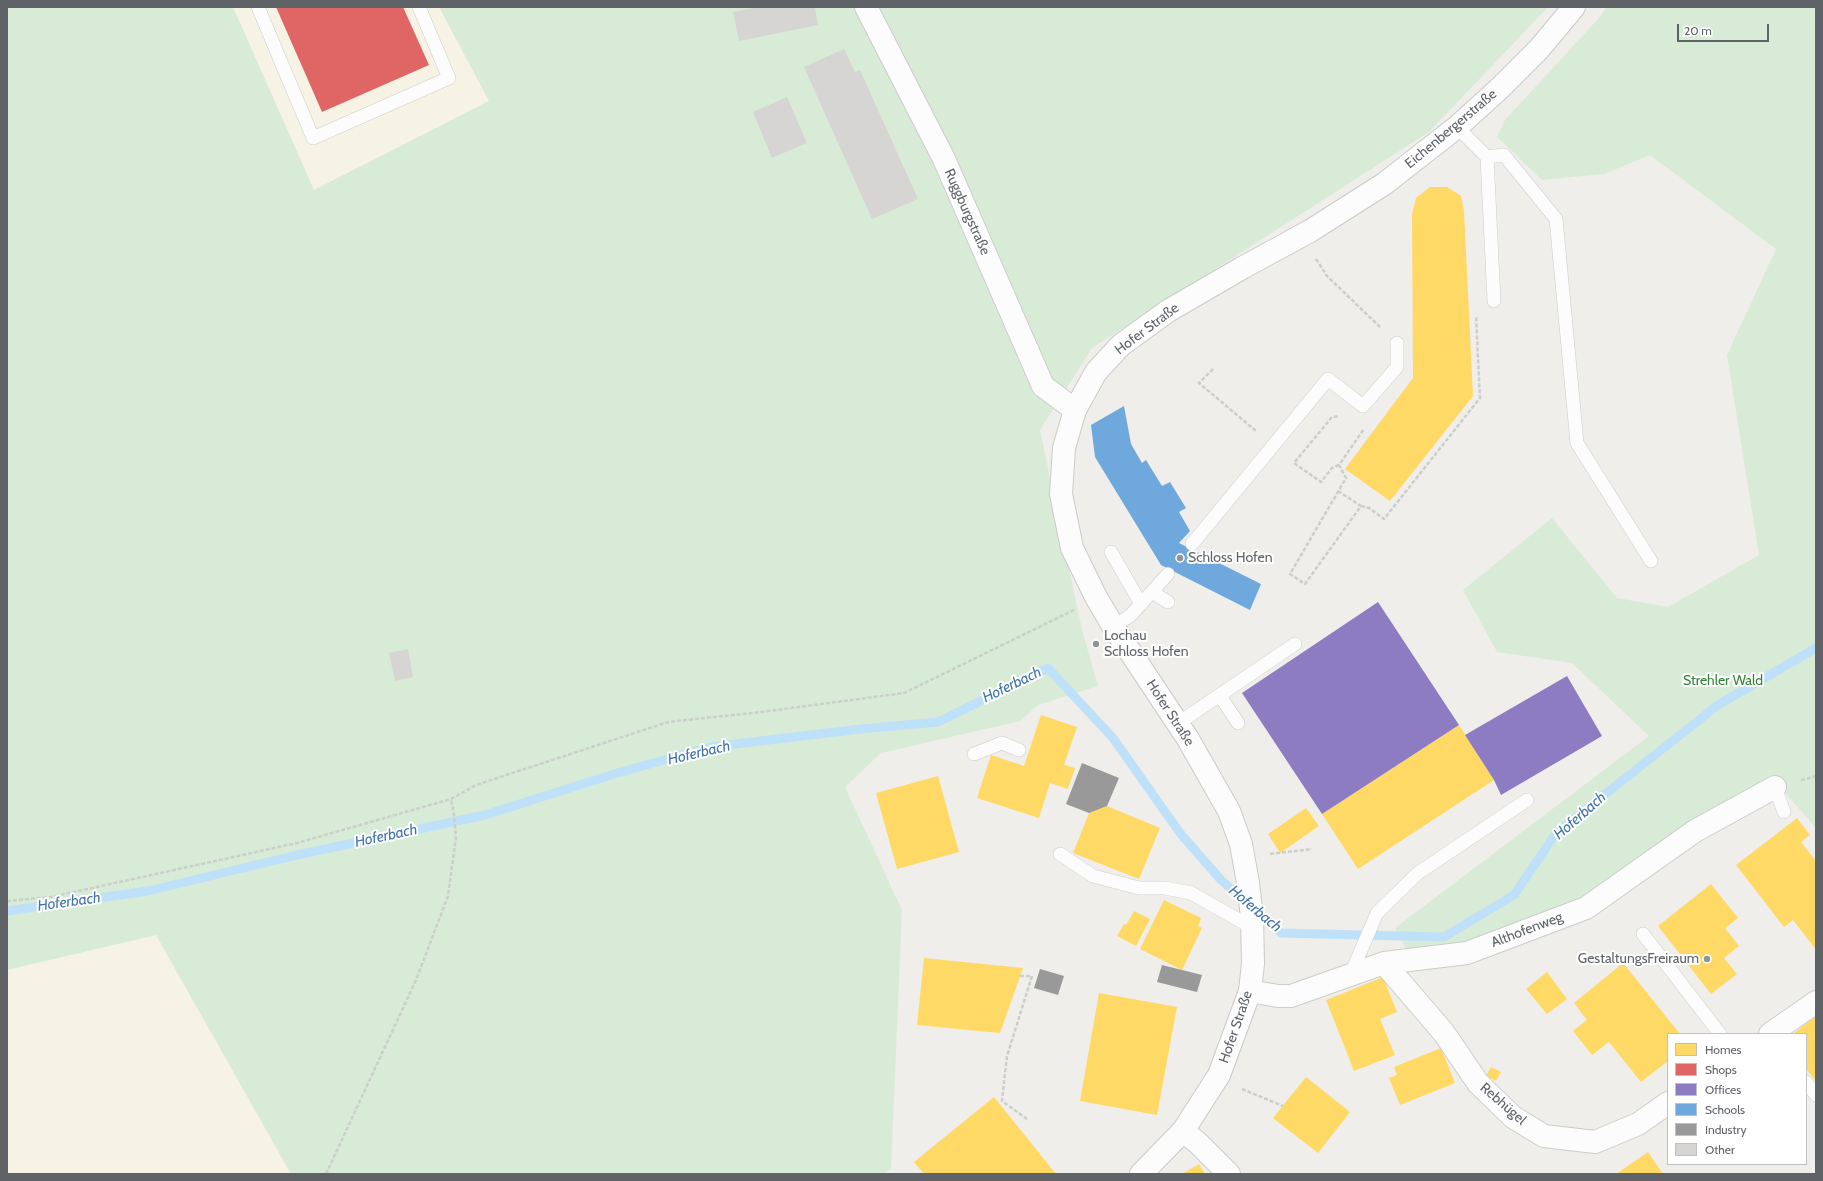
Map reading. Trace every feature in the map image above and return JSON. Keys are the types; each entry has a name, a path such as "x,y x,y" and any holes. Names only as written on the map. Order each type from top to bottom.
{"street":[{"name":"Ruggburgstraße","path":"866,7 944,159 1043,386 1075,410"},
{"name":"Eichenbergerstraße","path":"1310,231 1384,184 1457,127 1539,49 1574,7"},
{"name":"Hofer Straße","path":"1140,1174 1183,1131 1219,1075 1250,991 1253,964 1252,922 1248,883 1241,844 1229,811 1177,724 1113,626 1096,597 1072,548 1061,494 1064,448 1075,410 1096,372 1121,345 1168,311 1310,231"},
{"name":"Althofenweg","path":"1250,991 1278,996 1291,996 1384,963 1467,953 1586,908 1695,831 1775,787"},
{"name":"Rebhügel","path":"1384,963 1444,1033 1478,1083 1513,1117 1544,1136 1595,1142 1638,1124 1667,1104"},
{"path":"1771,1033 1816,1002"},
{"path":"1183,1131 1198,1143 1229,1174"}],"lane":[{"path":"258,7 313,138 449,78 420,7"},
{"path":"1457,127 1487,156 1494,301"},
{"path":"1487,156 1504,155 1556,219 1577,443 1651,561"},
{"path":"1192,544 1328,379 1363,406 1398,367 1398,343"},
{"path":"1110,552 1141,604"},
{"path":"1113,626 1130,616 1168,574"},
{"path":"1152,592 1168,602"},
{"path":"1177,724 1224,690 1295,644"},
{"path":"1224,690 1238,723"},
{"path":"974,754 1002,743 1020,750"},
{"path":"1775,787 1784,812"},
{"path":"1350,976 1377,913 1418,873 1527,800"},
{"path":"1060,854 1093,876 1139,888 1165,888 1190,893 1252,922"},
{"path":"1643,934 1719,1033"},
{"path":"1807,1083 1816,1095"}],"path":[{"path":"1314,256 1326,276 1398,343"},
{"path":"1213,369 1200,383 1257,432 1262,426"},
{"path":"1338,491 1361,506 1370,508 1384,519 1480,398"},
{"path":"1363,406 1364,428 1339,465 1332,468 1321,482 1294,463 1332,418 1363,406"},
{"path":"1339,465 1346,478 1290,574 1306,584 1361,506"},
{"path":"7,901 52,897 297,843 451,799 476,786 668,722 761,712 904,693 1081,606"},
{"path":"326,1174 416,980 448,896 456,837 451,799"},
{"path":"1267,854 1312,849"},
{"path":"1020,976 1032,976 1007,1056 1002,1101 1027,1119"},
{"path":"1243,1089 1283,1106"}],"shaded area":[{"path":"233,7 439,7 489,101 314,190"},
{"path":"156,935 291,1174 7,1174 7,970"}],"green space":[{"path":"7,7 233,7 314,190 489,101 439,7 1548,7 1429,132 1092,348 1040,430 1082,630 1098,686 1038,705 1020,721 881,753 845,787 902,910 891,1169 884,1174 291,1174 156,935 7,970"},
{"name":"Strehler Wald","path":"1607,7 1816,7 1816,828 1773,779 1584,904 1465,946 1409,954 1395,928 1649,736 1572,663 1497,652 1463,590 1552,518 1617,598 1668,607 1759,555 1727,355 1776,249 1650,155 1604,174 1542,180 1497,137 1505,120 1598,19"}],"building: Homes":[{"path":"1430,187 1447,187 1461,196 1464,211 1473,396 1390,501 1345,469 1413,378 1412,214 1416,198"},
{"path":"1041,715 1077,727 1064,765 1075,768 1068,789 1050,783 1039,818 977,798 991,755 1024,766"},
{"path":"1459,725 1494,780 1358,869 1322,814"},
{"path":"938,776 959,852 897,869 876,793"},
{"path":"1107,806 1160,828 1139,879 1073,853 1089,813"},
{"path":"1306,808 1319,826 1280,853 1268,834"},
{"path":"1797,818 1810,835 1801,842 1816,861 1816,950 1793,920 1784,927 1736,865"},
{"path":"1711,884 1738,918 1725,928 1739,946 1724,958 1737,974 1711,994 1658,926"},
{"path":"1164,900 1201,918 1198,926 1202,928 1182,970 1140,949"},
{"path":"1134,911 1150,919 1136,946 1117,936 1124,924 1126,925"},
{"path":"924,958 1023,968 1000,1033 917,1025"},
{"path":"1623,963 1679,1033 1667,1033 1667,1062 1641,1082 1609,1042 1592,1055 1573,1031 1587,1020 1574,1003"},
{"path":"1547,972 1567,999 1547,1014 1526,989"},
{"path":"1383,977 1397,1012 1380,1019 1395,1055 1354,1071 1326,1000"},
{"path":"1099,993 1177,1007 1157,1115 1080,1101"},
{"path":"1816,1015 1816,1081 1807,1070 1807,1033 1794,1033"},
{"path":"1441,1048 1455,1083 1400,1105 1389,1078 1397,1075 1394,1067"},
{"path":"1491,1067 1501,1072 1496,1081 1486,1076"},
{"path":"1306,1077 1350,1112 1318,1153 1273,1118"},
{"path":"994,1097 1056,1174 924,1174 914,1162"},
{"path":"1648,1152 1663,1174 1616,1174"},
{"path":"1199,1164 1205,1174 1182,1174"}],"building: Shops":[{"path":"276,7 403,7 429,65 322,112"}],"building: Offices":[{"path":"1378,602 1459,725 1322,814 1242,693"},
{"path":"1567,676 1602,736 1501,795 1494,780 1465,735"}],"building: Schools":[{"name":"Schloss Hofen","path":"1124,406 1131,444 1142,463 1146,460 1162,486 1170,482 1186,508 1179,512 1190,531 1179,543 1261,584 1250,610 1161,565 1095,457 1091,425"}],"building: Industry":[{"path":"1082,763 1119,778 1107,806 1089,813 1066,804"},
{"path":"1162,965 1202,975 1197,992 1157,982"},
{"path":"1040,969 1064,976 1058,995 1034,988"}],"building: Other":[{"path":"759,7 815,7 818,25 739,41 733,12"},
{"path":"844,49 855,72 860,70 918,199 872,219 804,67"},
{"path":"787,97 807,143 772,158 753,112"},
{"path":"408,649 413,677 395,681 389,653"}],"waterway":[{"name":"Hoferbach","path":"7,911 148,891 297,855 485,815 614,774 710,747 861,729 938,722 1048,668 1113,738 1180,833 1221,880 1281,933 1444,937 1514,895 1556,833 1718,705 1816,648"}],"place":[{"name":"Schloss Hofen","path":"1180,558"},
{"name":"Lochau Schloss Hofen","path":"1096,644"},
{"name":"GestaltungsFreiraum","path":"1707,959"}]}
